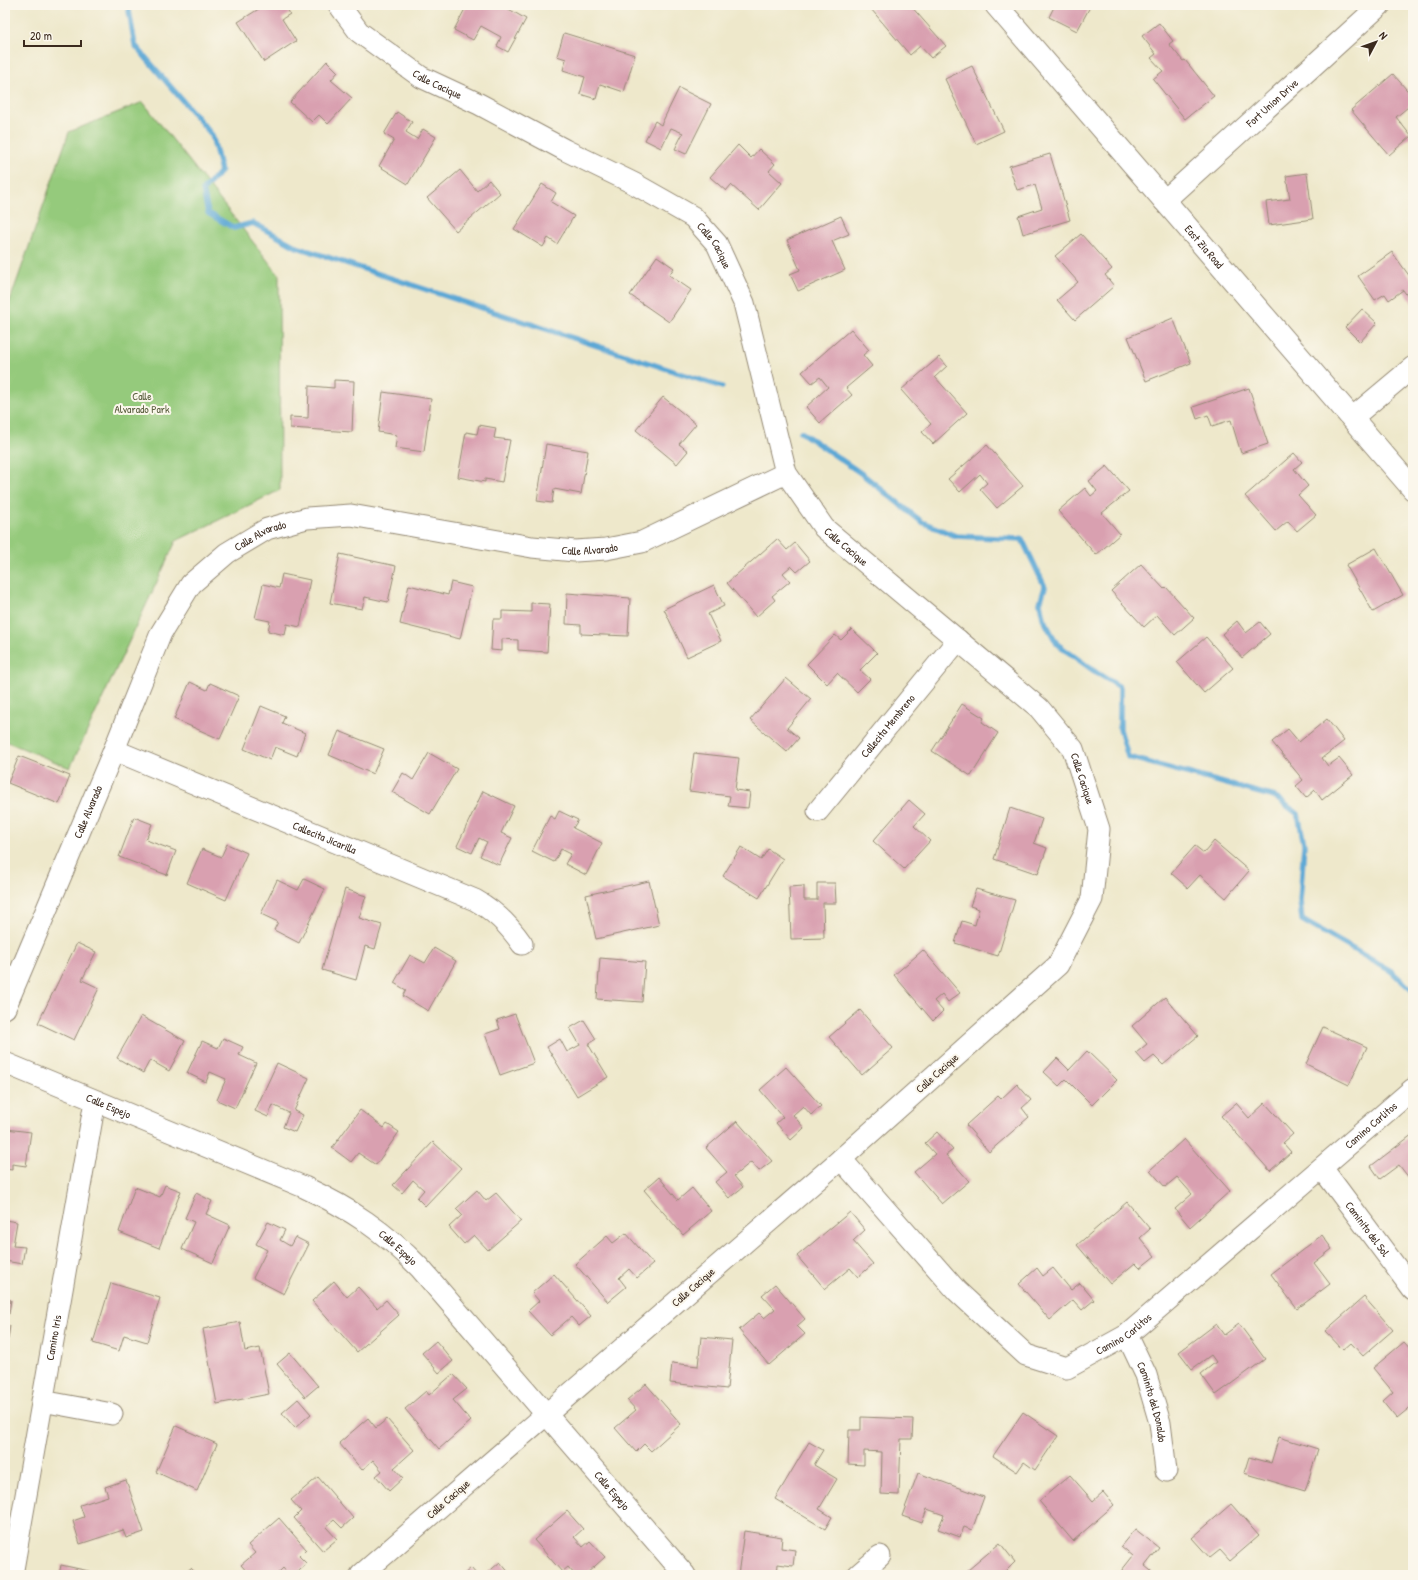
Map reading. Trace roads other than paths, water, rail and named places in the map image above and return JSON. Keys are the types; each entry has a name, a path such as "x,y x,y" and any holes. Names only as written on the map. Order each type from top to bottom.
{"street":[{"name":"Calle Cacique","path":"339,5 359,32 421,77 479,104 565,150 633,183 693,217 717,244 744,303 786,473 824,528 1039,708 1073,749 1099,829 1092,899 1058,965 841,1159 361,1575"},
{"name":"East Zia Road","path":"996,5 1413,489"},
{"name":"Fort Union Drive","path":"1164,201 1380,5"},
{"path":"1352,418 1413,367"},
{"name":"Calle Alvarado","path":"5,1008 114,750 161,633 191,584 227,553 267,529 307,518 351,515 532,547 575,551 606,549 642,542 786,473"},
{"name":"Callecita Membreno","path":"818,810 958,640"},
{"name":"Callecita Jicarilla","path":"114,750 475,900 496,913 522,944"},
{"name":"Calle Espejo","path":"5,1063 304,1187 344,1207 364,1219 384,1234 420,1268 685,1575"},
{"name":"Camino Carlitos","path":"841,1159 957,1291 1026,1355 1067,1368 1127,1335 1413,1089"},
{"name":"Camino Iris","path":"12,1575 96,1101"},
{"name":"Caminito del Sol","path":"1322,1168 1413,1290"},
{"name":"Caminito del Donaldo","path":"1127,1335 1146,1375 1160,1422 1166,1471"},
{"path":"42,1401 112,1414"},
{"path":"858,1575 880,1556"}],"waterway":[{"path":"128,5 135,45 212,135 221,171 203,190 208,213 234,228 253,223 297,247 722,387"},
{"path":"801,432 862,474 922,522 956,536 1022,539 1045,587 1040,603 1043,618 1057,644 1097,673 1120,687 1120,729 1128,757 1275,797 1298,814 1304,844 1300,901 1302,920 1391,971 1413,991"}],"park label":[{"name":"Calle Alvarado Park","path":"142,402"}]}
